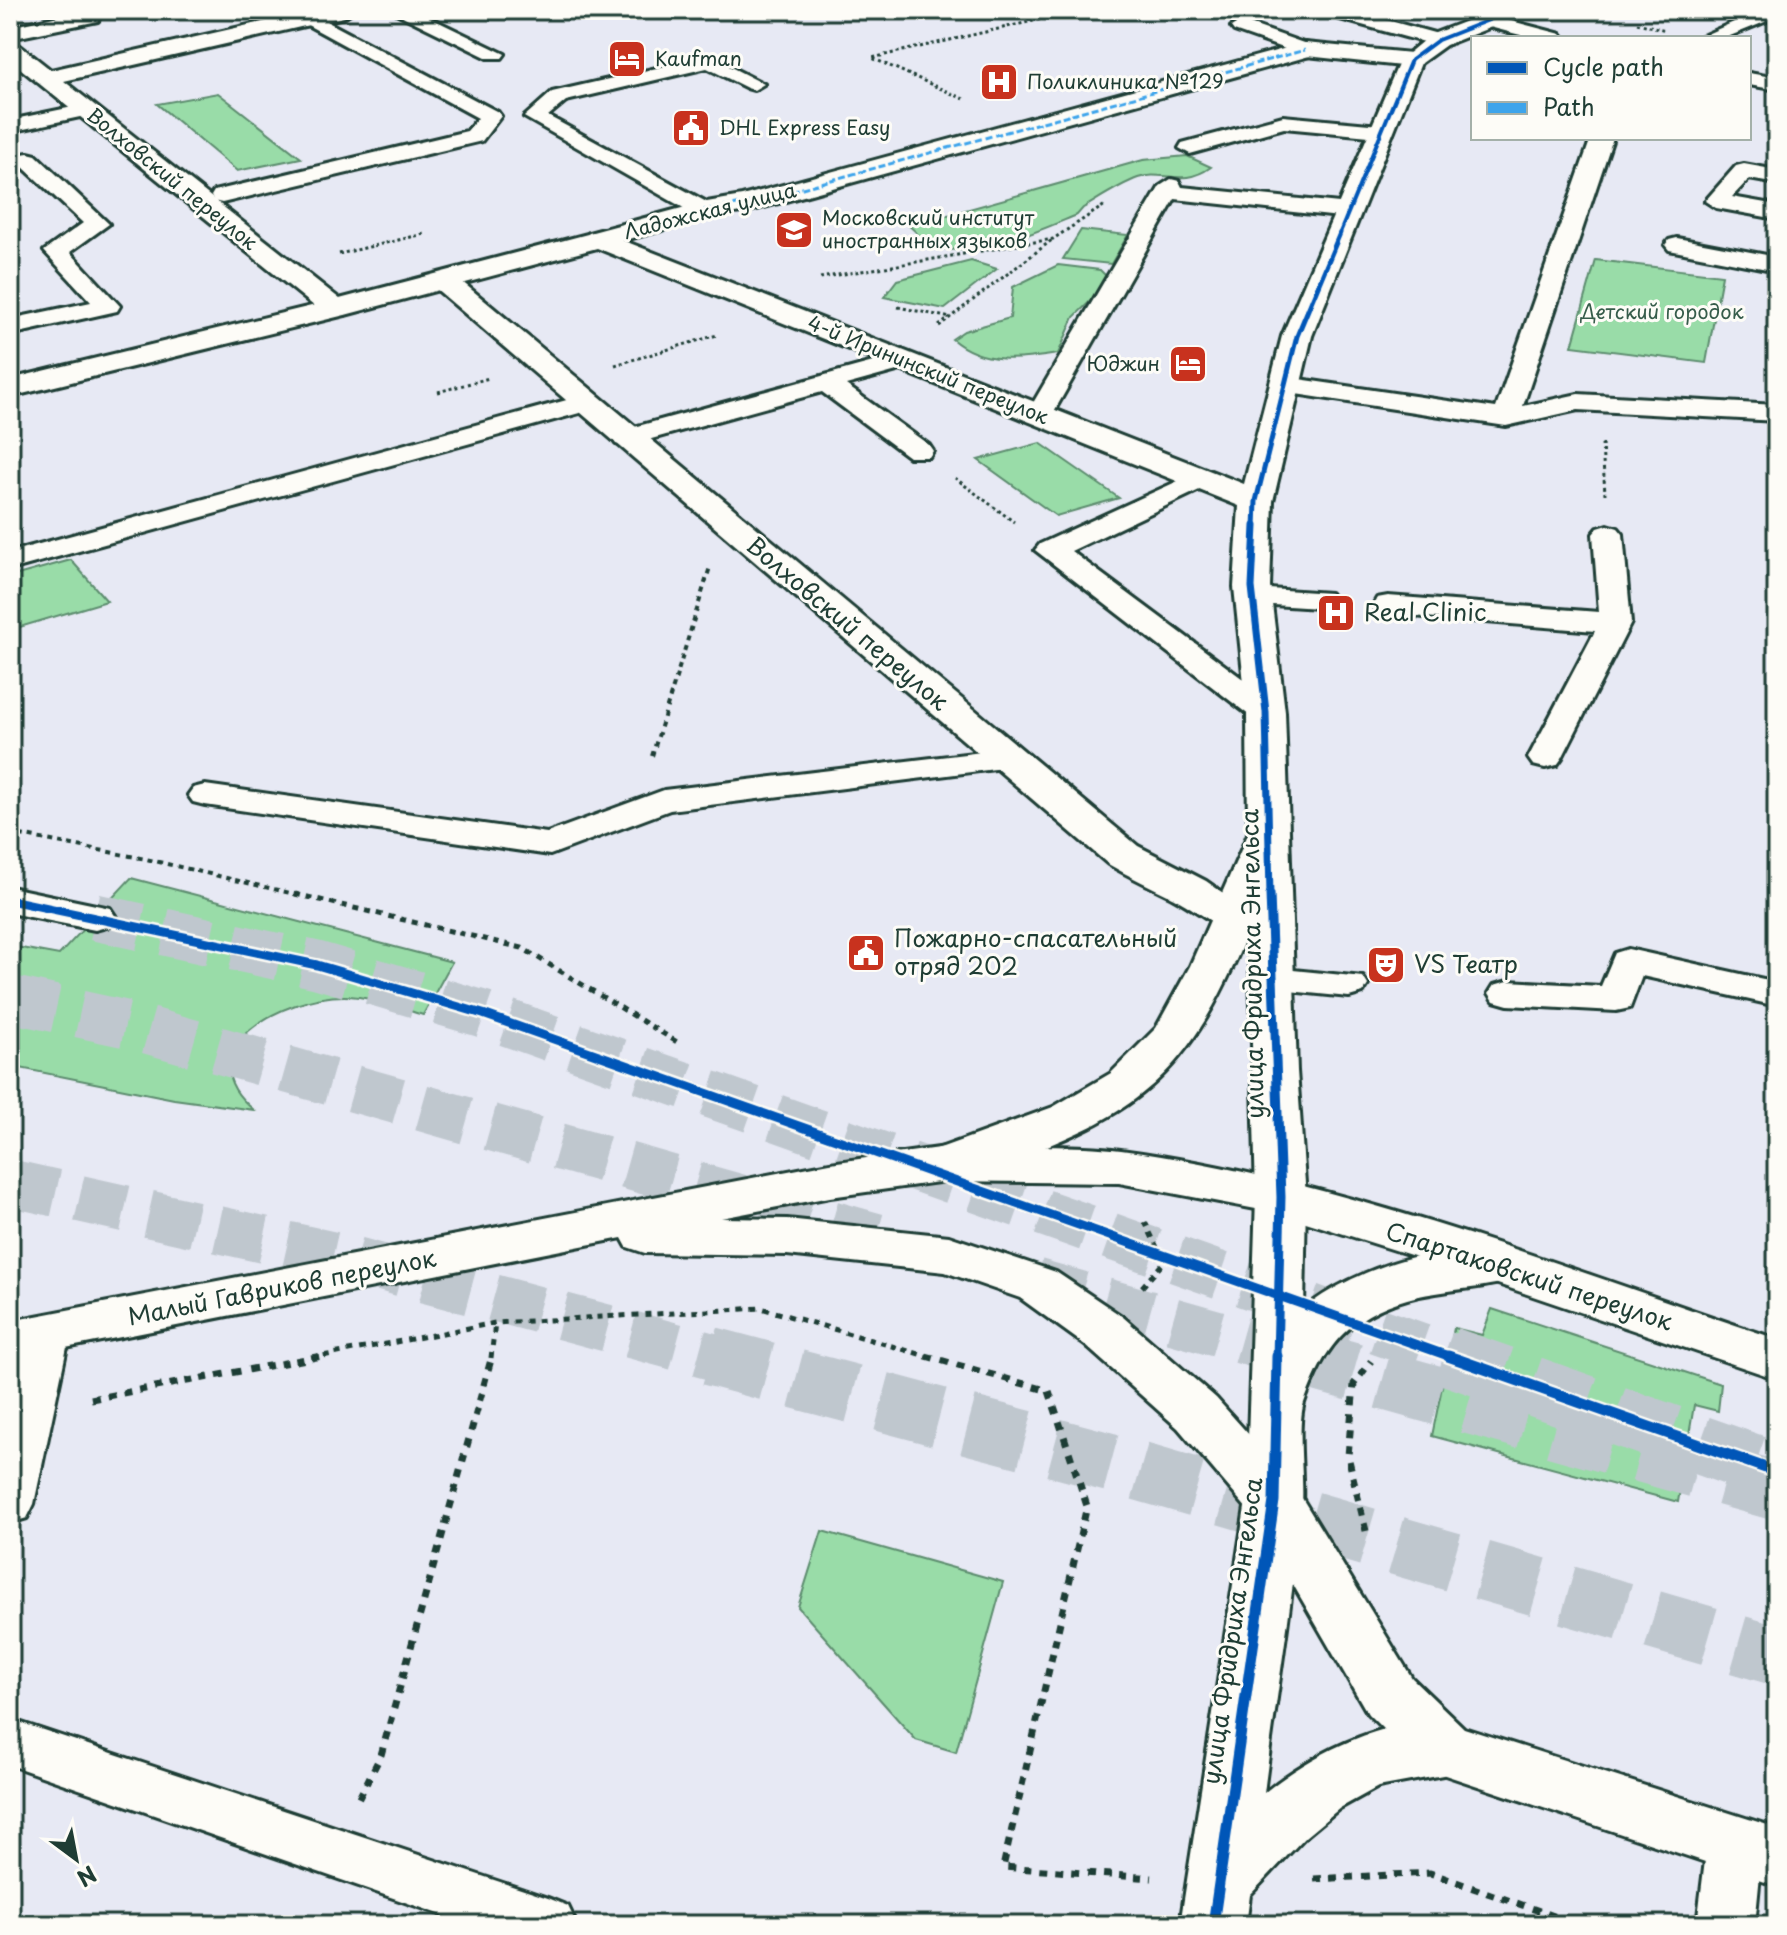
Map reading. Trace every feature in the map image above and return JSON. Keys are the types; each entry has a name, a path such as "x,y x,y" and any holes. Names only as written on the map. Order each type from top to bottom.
{"street":[{"path":"47,78 344,10"},
{"path":"1438,40 1491,14"},
{"name":"улица Фридриха Энгельса","path":"1216,1904 1274,1501 1281,1197 1273,980 1252,924 1271,826 1266,712 1253,597 1256,501 1297,336 1411,60 1438,40"},
{"name":"Волховский переулок","path":"10,49 335,309"},
{"name":"Ладожская улица","path":"10,388 335,309 704,210 744,204 1305,50 1411,60"},
{"name":"4-й Ирининский переулок","path":"599,239 1256,501"},
{"name":"Волховский переулок","path":"444,281 626,438 1123,855 1252,924"},
{"path":"10,900 95,917"},
{"path":"946,1164 1024,1139 1092,1108 1136,1075 1171,1041 1209,972 1252,924"},
{"name":"Малый Гавриков переулок","path":"28,1337 830,1180 946,1164 1119,1166 1281,1197"},
{"name":"Спартаковский переулок","path":"1281,1197 1777,1359"},
{"name":"Малый Гавриков переулок","path":"554,1233 787,1237 949,1254 1038,1285 1104,1331 1197,1413 1274,1501"},
{"path":"1276,1415 1287,1371 1312,1333 1348,1303 1406,1278 1444,1268 1498,1266"},
{"path":"1274,1501 1390,1696 1443,1748 1756,1850"},
{"path":"1216,1904 1270,1824 1302,1796 1361,1764 1443,1748"}],"lane":[{"path":"10,33 91,17 94,10"},
{"path":"399,10 495,54"},
{"path":"1329,10 1438,40"},
{"path":"1713,36 1777,10"},
{"path":"1491,14 1549,36"},
{"path":"222,196 474,136 491,116 309,18"},
{"path":"1241,27 1305,50"},
{"path":"704,210 534,117 559,96 709,62 754,84"},
{"path":"1751,79 1777,84"},
{"path":"10,126 87,110"},
{"path":"1190,148 1283,122 1380,131"},
{"path":"1506,418 1601,140"},
{"path":"10,163 28,160 97,224 56,251 108,306 10,327"},
{"path":"1777,177 1744,171 1716,201 1777,212"},
{"path":"1039,415 1170,189 1349,211"},
{"path":"1677,245 1777,264"},
{"path":"626,438 906,361"},
{"path":"826,383 919,451"},
{"path":"1285,385 1506,418 1578,402 1777,413"},
{"path":"10,561 573,392"},
{"path":"1200,479 1050,550 1266,712"},
{"path":"1545,758 1615,623 1608,534"},
{"path":"1253,597 1319,599"},
{"path":"1388,605 1615,623"},
{"path":"205,795 550,844 664,800 1007,759"},
{"path":"1508,993 1616,999 1628,961 1777,994"},
{"path":"1273,980 1349,985"},
{"path":"10,1504 32,1410 28,1337"},
{"path":"10,1742 548,1925"},
{"path":"1726,1925 1756,1850"}],"path":[{"path":"1027,127 872,58 1081,10"},
{"path":"927,334 1053,239 1131,188 1170,189"},
{"path":"332,256 424,234"},
{"path":"812,280 1053,239"},
{"path":"573,392 786,314"},
{"path":"438,392 492,377"},
{"path":"1601,431 1608,534"},
{"path":"919,451 1050,550"},
{"path":"664,800 647,771 713,560"},
{"path":"10,833 146,859 522,948 677,1042"},
{"path":"1138,1291 1164,1262 1144,1219"},
{"path":"32,1410 495,1323 761,1308 1049,1391 1087,1506 1003,1867 1216,1904 1430,1873 1580,1925"},
{"path":"331,1852 381,1755 493,1351 495,1323"},
{"path":"1368,1541 1348,1456 1354,1384 1380,1349"}],"green space":[{"path":"218,93 301,158 237,171 157,104"},
{"path":"1187,156 1211,167 1191,176 1138,178 1083,208 1077,215 1002,243 961,250 943,248 925,240 909,226 1143,160"},
{"path":"1081,230 1128,235 1111,264 1063,259"},
{"name":"Детский городок","path":"1596,260 1722,275 1706,363 1572,346"},
{"path":"971,261 997,269 945,309 884,297 897,280"},
{"path":"1058,265 1100,270 1111,281 1074,317 1058,354 1016,359 989,357 952,339 964,331 1010,318 1013,287"},
{"path":"1040,443 1119,498 1056,516 978,460"},
{"path":"71,560 107,601 10,630 10,577"},
{"path":"131,878 452,962 423,1015 354,996 320,998 295,1005 250,1030 235,1047 229,1066 234,1088 254,1110 174,1099 10,1066 10,946 59,955"},
{"path":"1492,1309 1721,1384 1718,1411 1694,1405 1678,1502 1432,1436 1454,1328 1482,1335"},
{"path":"822,1531 1003,1582 956,1752 916,1740 798,1607"}],"tunnel":[{"path":"95,917 317,965 483,1014 1454,1358"},
{"path":"10,999 126,1024 889,1240"},
{"path":"10,1183 346,1258 718,1358"},
{"path":"1036,1282 1304,1358"},
{"path":"710,1356 1112,1463 1777,1656"},
{"path":"1297,1356 1777,1491"},
{"path":"1448,1356 1777,1472"}],"marked path":[{"path":"704,210 744,204 1305,50"}],"cycle path":[{"path":"1213,1925 1274,1501 1281,1197 1274,1071 1266,712 1252,587 1256,501 1297,336 1411,60 1438,40 1514,10"},
{"path":"10,900 317,965 483,1014 1777,1472"}],"place":[{"name":"Kaufman","path":"627,59"},
{"name":"Поликлиника №129","path":"999,82"},
{"name":"DHL Express Easy","path":"691,128"},
{"name":"Московский институт иностранных языков","path":"794,230"},
{"name":"Юджин","path":"1188,364"},
{"name":"Real Clinic","path":"1336,613"},
{"name":"Пожарно-спасательный отряд 202","path":"866,953"},
{"name":"VS Театр","path":"1386,965"}]}
